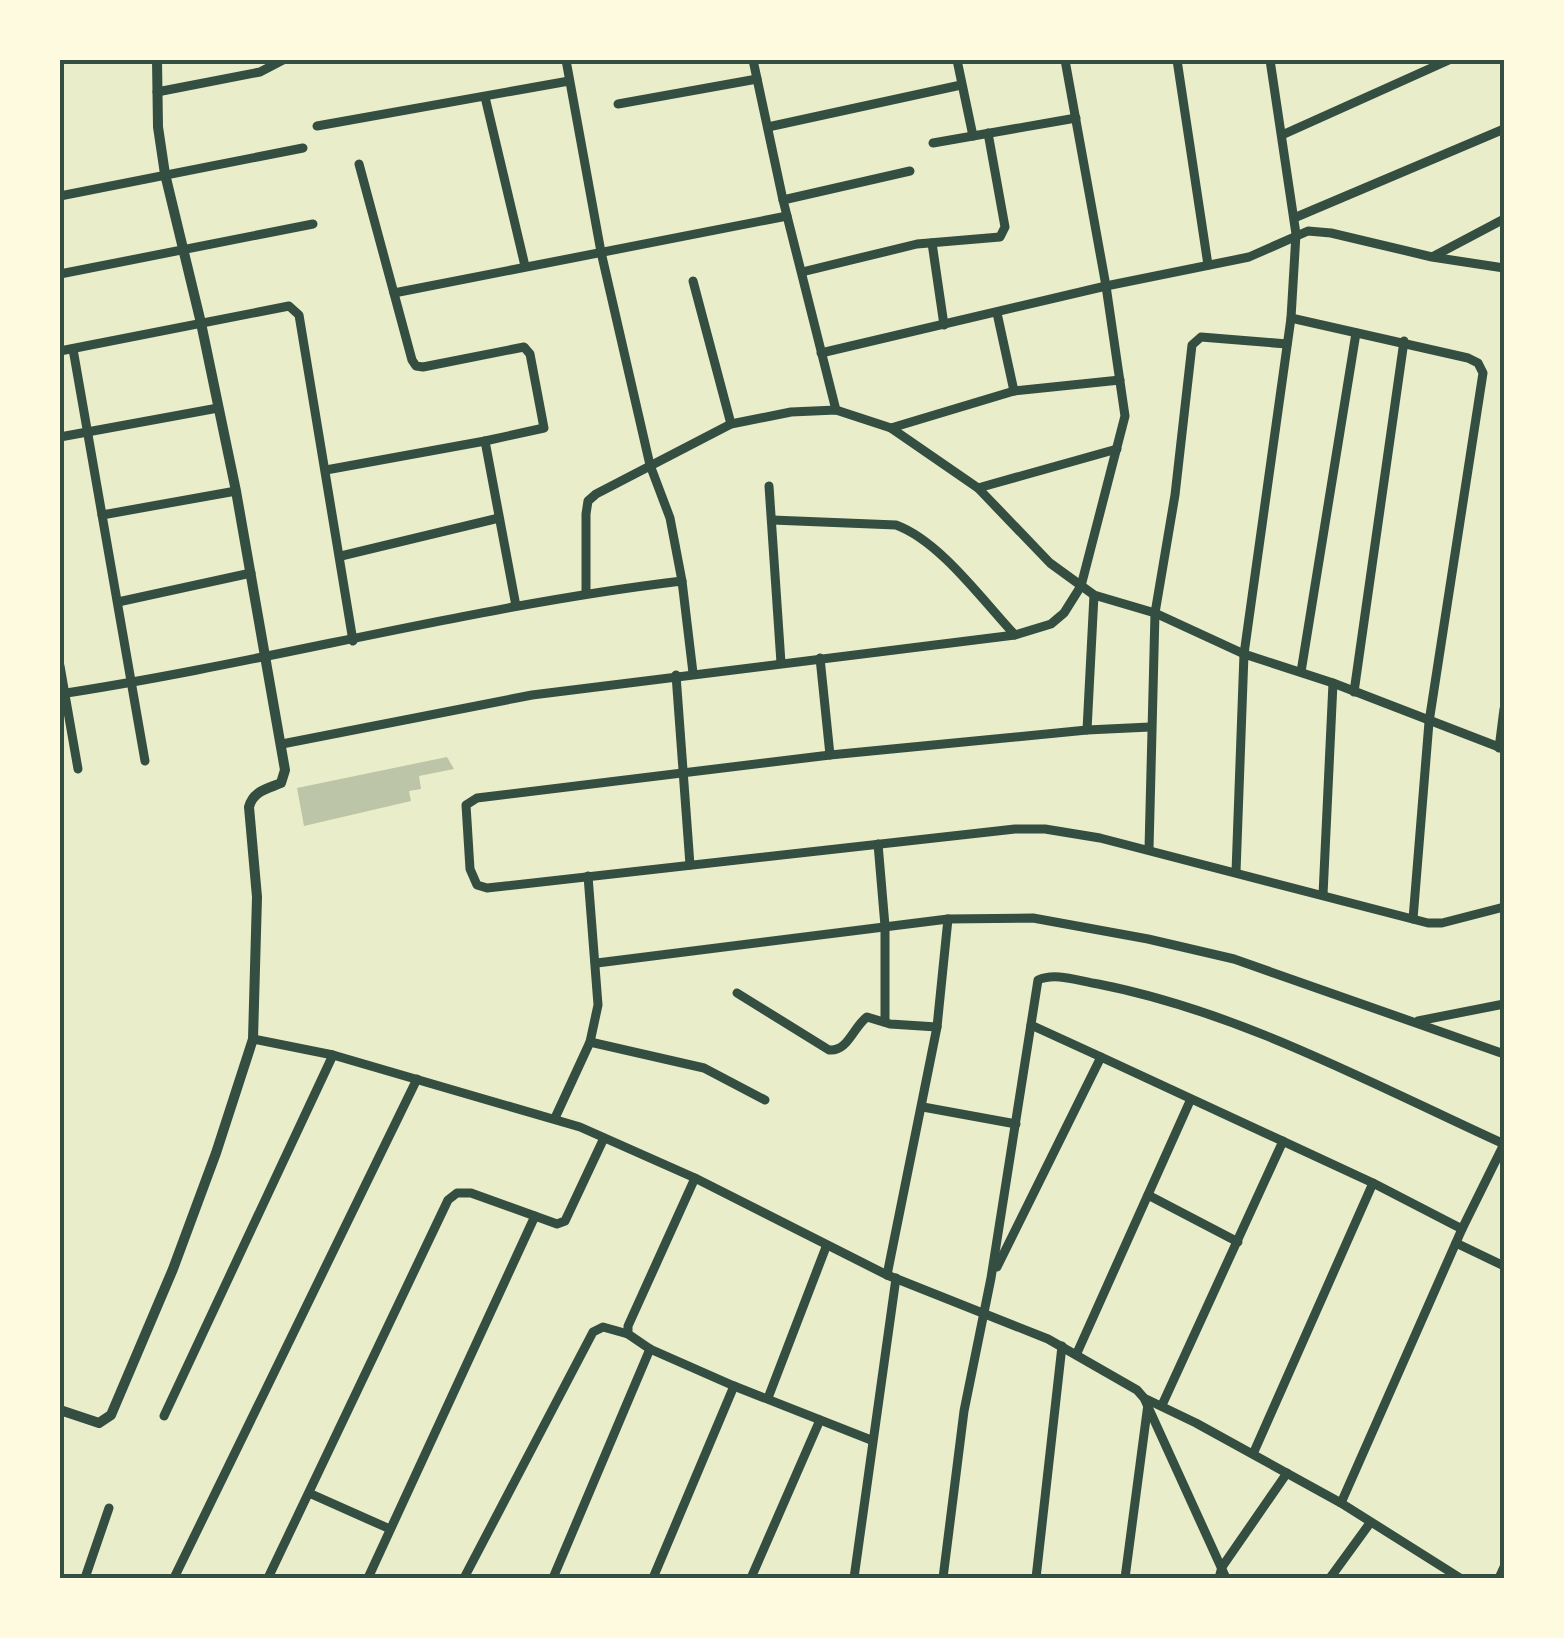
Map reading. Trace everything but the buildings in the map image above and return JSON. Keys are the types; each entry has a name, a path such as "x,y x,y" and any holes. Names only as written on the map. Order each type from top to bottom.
{"street":[{"path":"60,1410 99,1423 111,1415 216,1153 252,1039 257,897 249,807 258,792 280,783 284,777 282,744 236,491 165,174 157,60"},
{"path":"157,92 260,72 283,60"},
{"path":"566,60 601,252 650,464 670,518 693,673"},
{"path":"753,60 783,200 836,410"},
{"path":"957,60 973,136"},
{"path":"282,744 532,695 1015,635 1051,624 1081,586 1125,416 1066,60"},
{"path":"1177,60 1208,265"},
{"path":"1236,872 1244,654 1291,318 1296,234 1270,60"},
{"path":"1282,135 1450,60"},
{"path":"618,104 758,79"},
{"path":"317,126 569,80"},
{"path":"768,127 962,85"},
{"path":"485,96 525,266"},
{"path":"933,144 1076,118"},
{"path":"1294,218 1504,129"},
{"path":"802,272 932,243 1000,237 1004,233 988,133"},
{"path":"60,196 303,148"},
{"path":"326,470 544,428 527,348 416,366 359,164"},
{"path":"783,200 910,171"},
{"path":"394,293 788,216"},
{"path":"1432,257 1504,219"},
{"path":"60,274 314,224"},
{"path":"821,353 1266,252 1296,234 1331,233 1432,257 1504,268"},
{"path":"932,243 944,325"},
{"path":"693,281 732,424"},
{"path":"60,351 289,306 295,308 353,640"},
{"path":"997,313 1014,391"},
{"path":"1291,318 1474,360 1483,373 1430,722 1412,920"},
{"path":"1301,672 1356,333"},
{"path":"1149,849 1155,613 1175,496 1194,341 1201,337 1287,344"},
{"path":"1354,692 1404,342"},
{"path":"73,348 146,761"},
{"path":"891,428 1014,391 1120,380"},
{"path":"60,436 218,408"},
{"path":"586,593 588,502 650,464 732,424 791,412 836,410 891,428 978,488 1050,563 1094,594 1155,613 1244,654 1502,749 1504,709"},
{"path":"485,441 516,606"},
{"path":"978,488 1117,449"},
{"path":"769,486 781,663"},
{"path":"102,515 236,491"},
{"path":"341,556 500,518"},
{"path":"772,520 896,524 910,530 1015,635"},
{"path":"118,602 252,573"},
{"path":"63,694 586,593 682,582"},
{"path":"1088,730 1094,594"},
{"path":"820,658 830,755"},
{"path":"60,666 78,768"},
{"path":"676,675 690,864"},
{"path":"1324,895 1333,684"},
{"path":"1150,727 830,755 476,798 466,806 470,869 477,885 487,888 1015,829 1044,829 1149,849 1412,920 1442,922 1504,907"},
{"path":"878,844 885,926 884,1022"},
{"path":"555,1118 590,1042 598,1006 588,876"},
{"path":"597,963 948,919 1033,918 1234,960 1504,1054"},
{"path":"854,1578 892,1277 937,1027 948,919"},
{"path":"943,1578 964,1412 992,1278 1034,987 1044,977 1128,990 1228,1020 1504,1144 1501,1162 1462,1229 1341,1504"},
{"path":"738,994 828,1050 842,1048 864,1018 937,1027"},
{"path":"1418,1021 1504,1004"},
{"path":"1030,1025 1283,1140 1462,1229"},
{"path":"252,1039 333,1055 555,1118 695,1178 892,1277 1077,1352 1123,1380 1146,1401 1226,1578"},
{"path":"590,1042 704,1068 765,1100"},
{"path":"164,1416 333,1055"},
{"path":"992,1278 1101,1057"},
{"path":"174,1578 417,1079"},
{"path":"1077,1352 1190,1101"},
{"path":"922,1108 1016,1124"},
{"path":"268,1578 448,1200 457,1193 470,1193 558,1224 565,1222 604,1138"},
{"path":"1162,1404 1283,1140"},
{"path":"628,1334 628,1326 695,1178"},
{"path":"1253,1454 1372,1183"},
{"path":"1148,1195 1238,1242"},
{"path":"368,1578 535,1216"},
{"path":"1456,1243 1504,1266"},
{"path":"768,1398 826,1246"},
{"path":"464,1578 593,1332 604,1327 628,1334 650,1349 734,1386 871,1440"},
{"path":"1036,1578 1062,1346"},
{"path":"554,1578 650,1349"},
{"path":"653,1578 734,1386"},
{"path":"1146,1401 1162,1404 1341,1504 1453,1576"},
{"path":"1124,1578 1146,1401"},
{"path":"751,1578 820,1420"},
{"path":"1218,1578 1287,1474"},
{"path":"309,1492 390,1529"},
{"path":"85,1578 110,1508"},
{"path":"1330,1578 1370,1523"},
{"path":"1499,1578 1504,1567"}]}
